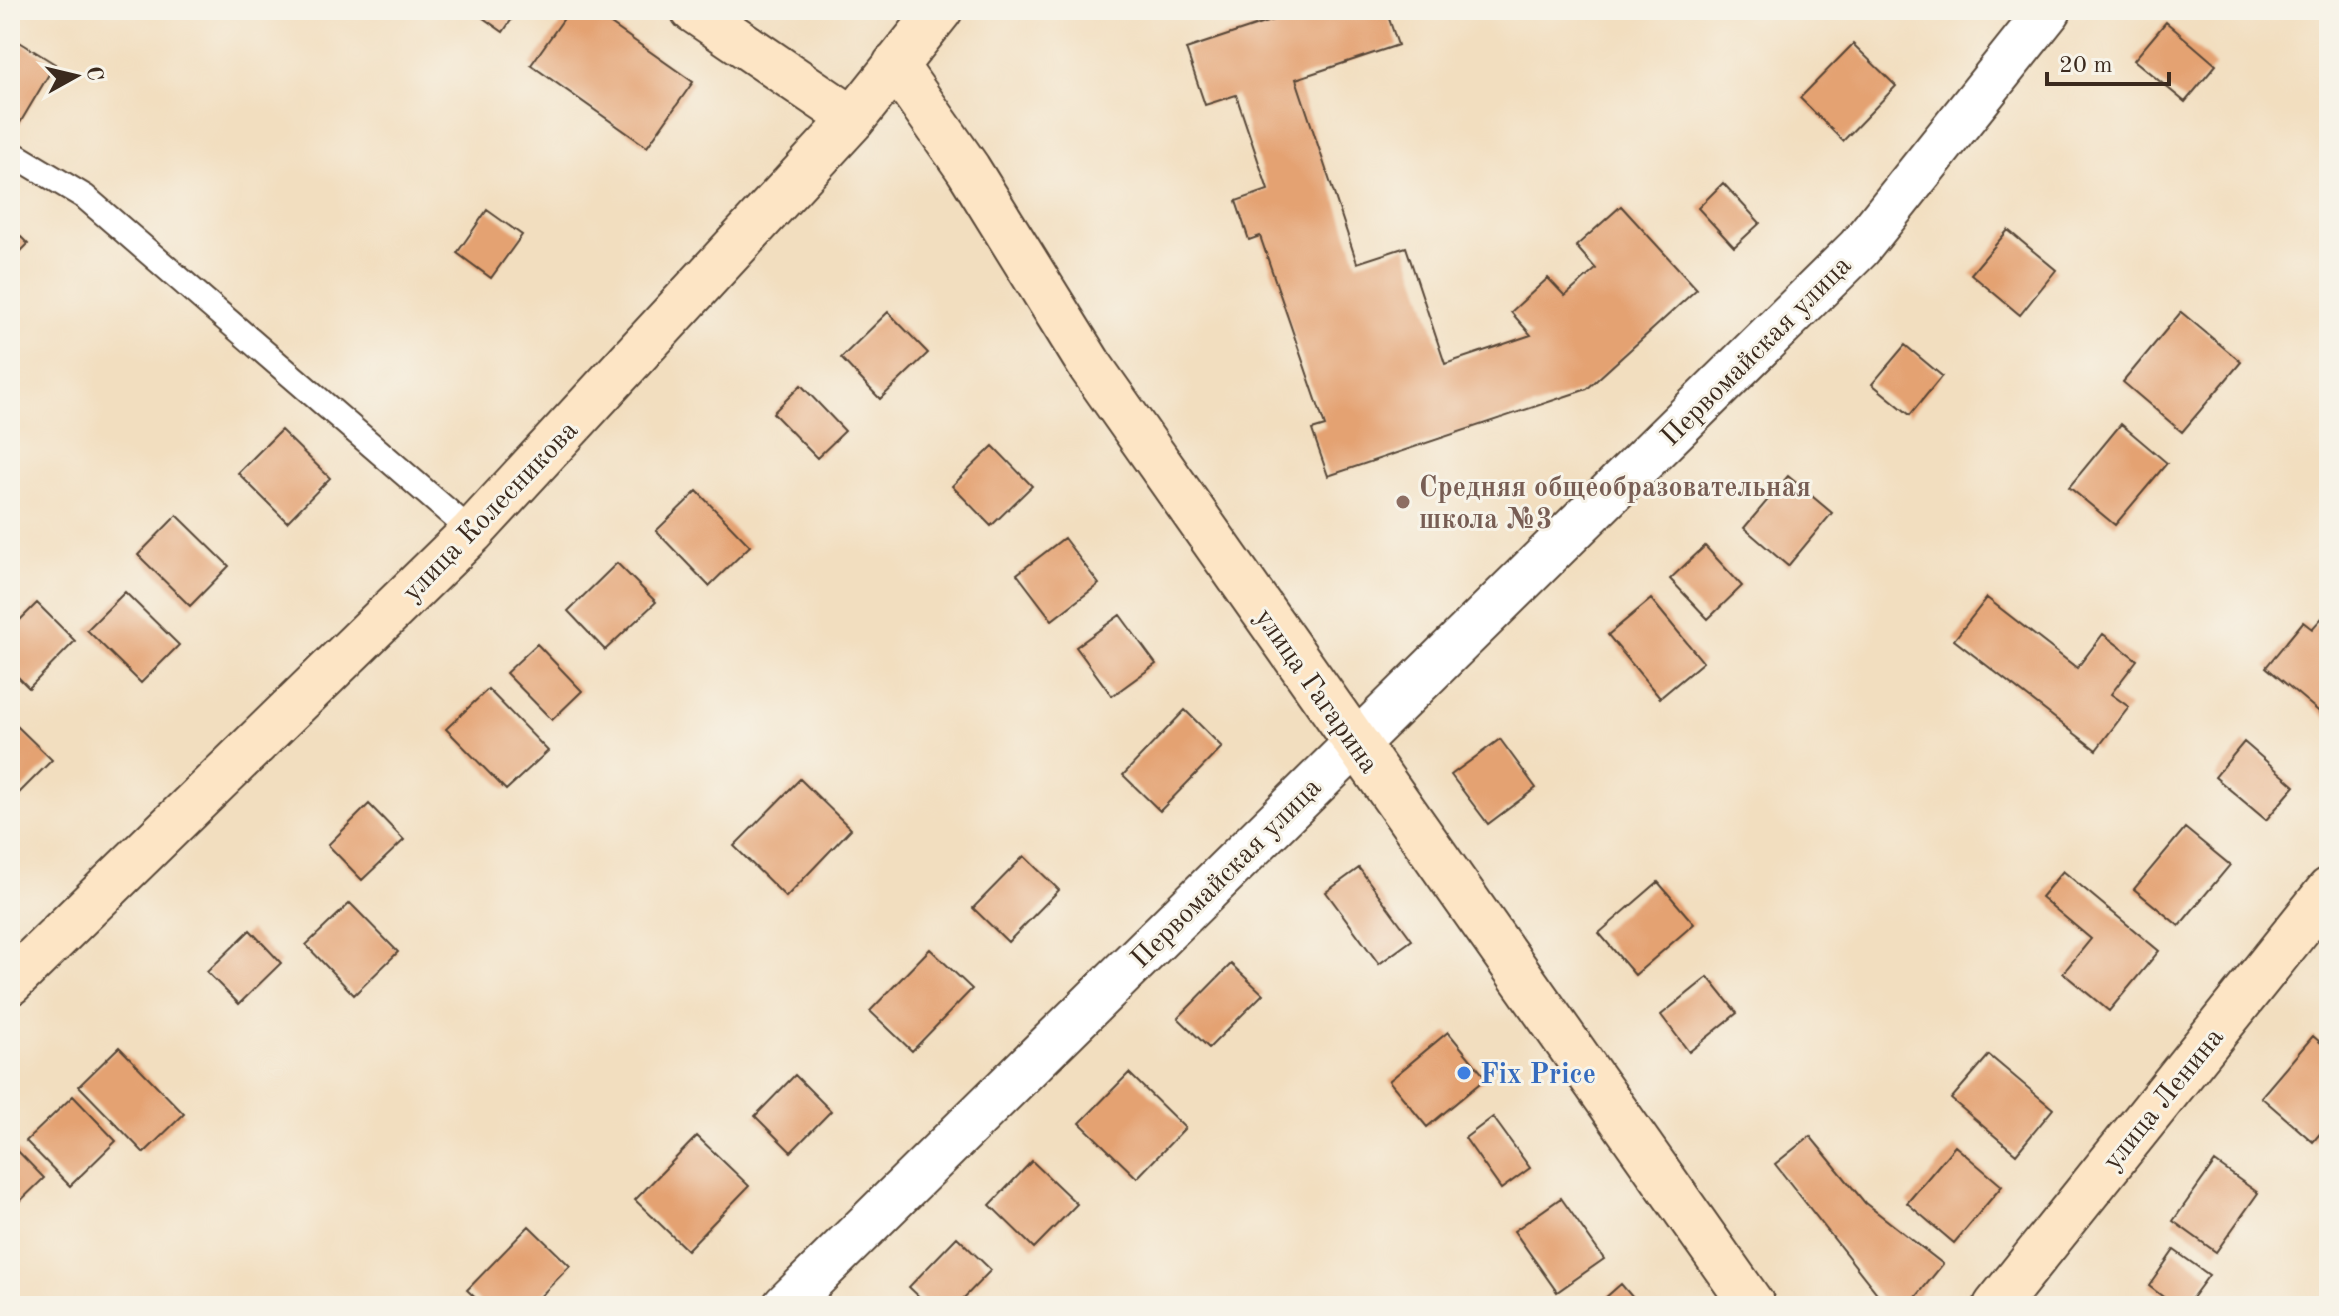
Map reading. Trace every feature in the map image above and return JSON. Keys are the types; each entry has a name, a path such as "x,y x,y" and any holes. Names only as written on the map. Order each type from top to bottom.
{"street":[{"path":"693,10 853,119"},
{"name":"Первомайская улица","path":"785,1306 1859,248 2049,10"},
{"name":"улица Колесникова","path":"10,983 472,532 853,119 937,11"},
{"name":"улица Гагарина","path":"895,65 968,169 1089,364 1753,1306"},
{"name":"улица Ленина","path":"1996,1306 2329,890"}],"lane":[{"path":"10,152 85,197 472,532"}],"building":[{"path":"472,10 518,10 503,32"},
{"path":"570,10 591,10 693,82 647,147 531,65"},
{"path":"1303,10 1386,10 1398,45 1296,79 1357,263 1406,247 1445,364 1531,335 1511,312 1548,278 1565,296 1596,269 1576,246 1621,206 1697,289 1587,389 1328,476 1312,430 1325,426 1260,236 1249,240 1236,201 1268,190 1236,95 1205,105 1186,49"},
{"path":"2166,22 2216,65 2185,102 2134,60"},
{"path":"10,36 55,64 17,128 10,124"},
{"path":"1853,44 1896,86 1843,141 1800,98"},
{"path":"1723,183 1760,223 1734,247 1698,208"},
{"path":"487,210 522,235 491,278 457,253"},
{"path":"10,226 28,244 10,262"},
{"path":"2008,230 2056,270 2020,315 1971,274"},
{"path":"888,312 928,353 880,399 841,358"},
{"path":"2181,312 2241,362 2182,432 2123,382"},
{"path":"1905,345 1942,376 1910,415 1872,384"},
{"path":"801,385 845,431 817,458 773,413"},
{"path":"2121,424 2167,463 2115,525 2069,487"},
{"path":"281,430 330,478 287,522 238,473"},
{"path":"993,446 1032,486 991,526 952,486"},
{"path":"1788,476 1832,513 1788,566 1744,528"},
{"path":"697,491 750,546 709,586 656,531"},
{"path":"177,515 229,566 190,606 138,555"},
{"path":"1064,538 1099,584 1052,620 1017,574"},
{"path":"1705,546 1742,586 1708,619 1670,579"},
{"path":"617,563 656,602 605,650 568,611"},
{"path":"125,592 179,645 141,683 87,630"},
{"path":"1987,598 2077,668 2103,634 2137,660 2111,694 2129,707 2096,750 1954,640"},
{"path":"1651,599 1703,662 1660,698 1608,635"},
{"path":"37,603 75,641 29,688 10,669 10,630"},
{"path":"2329,610 2329,720 2266,667 2303,622 2312,629"},
{"path":"1120,615 1156,664 1112,696 1076,647"},
{"path":"537,644 582,691 552,720 506,673"},
{"path":"488,689 548,751 506,790 446,729"},
{"path":"1185,710 1222,747 1160,811 1123,775"},
{"path":"17,726 52,760 10,802 10,733"},
{"path":"1500,739 1536,788 1488,824 1451,775"},
{"path":"2244,742 2295,786 2266,820 2215,777"},
{"path":"800,779 851,829 786,897 734,846"},
{"path":"369,804 404,840 362,880 328,845"},
{"path":"2185,828 2230,865 2179,926 2134,889"},
{"path":"1024,856 1059,890 1008,942 973,908"},
{"path":"1359,868 1412,940 1379,964 1326,892"},
{"path":"2063,871 2159,951 2109,1011 2063,973 2091,939 2041,897"},
{"path":"1658,882 1694,924 1635,975 1599,933"},
{"path":"350,903 398,952 354,995 306,945"},
{"path":"250,930 281,963 239,1004 207,972"},
{"path":"930,949 972,989 912,1051 870,1011"},
{"path":"1231,964 1263,994 1209,1048 1178,1018"},
{"path":"1708,977 1737,1013 1689,1052 1661,1015"},
{"path":"1448,1032 1486,1078 1427,1127 1389,1081"},
{"path":"2313,1036 2329,1050 2329,1123 2313,1142 2261,1097"},
{"path":"119,1047 184,1114 144,1153 79,1086"},
{"path":"1989,1055 2053,1109 2016,1154 1951,1099"},
{"path":"1129,1073 1185,1128 1137,1178 1080,1123"},
{"path":"795,1075 831,1111 791,1152 755,1116"},
{"path":"73,1096 116,1141 70,1186 26,1141"},
{"path":"1493,1117 1530,1168 1501,1189 1465,1138"},
{"path":"697,1136 749,1186 687,1250 635,1200"},
{"path":"1810,1136 1865,1203 1943,1264 1909,1306 1887,1306 1775,1164"},
{"path":"12,1145 44,1178 10,1211 10,1147"},
{"path":"1955,1146 2002,1186 1954,1243 1907,1203"},
{"path":"1032,1161 1077,1204 1034,1248 990,1205"},
{"path":"2215,1162 2258,1193 2216,1252 2173,1221"},
{"path":"1561,1198 1604,1259 1557,1292 1514,1231"},
{"path":"529,1226 570,1266 531,1306 484,1306 467,1290"},
{"path":"957,1237 991,1270 956,1306 929,1306 909,1287"},
{"path":"2174,1250 2209,1275 2186,1306 2175,1306 2149,1286"},
{"path":"1621,1284 1640,1306 1596,1306"}],"place":[{"name":"Средняя общеобразовательная школа №3","path":"1403,502"},
{"name":"Fix Price","path":"1464,1073"}]}
